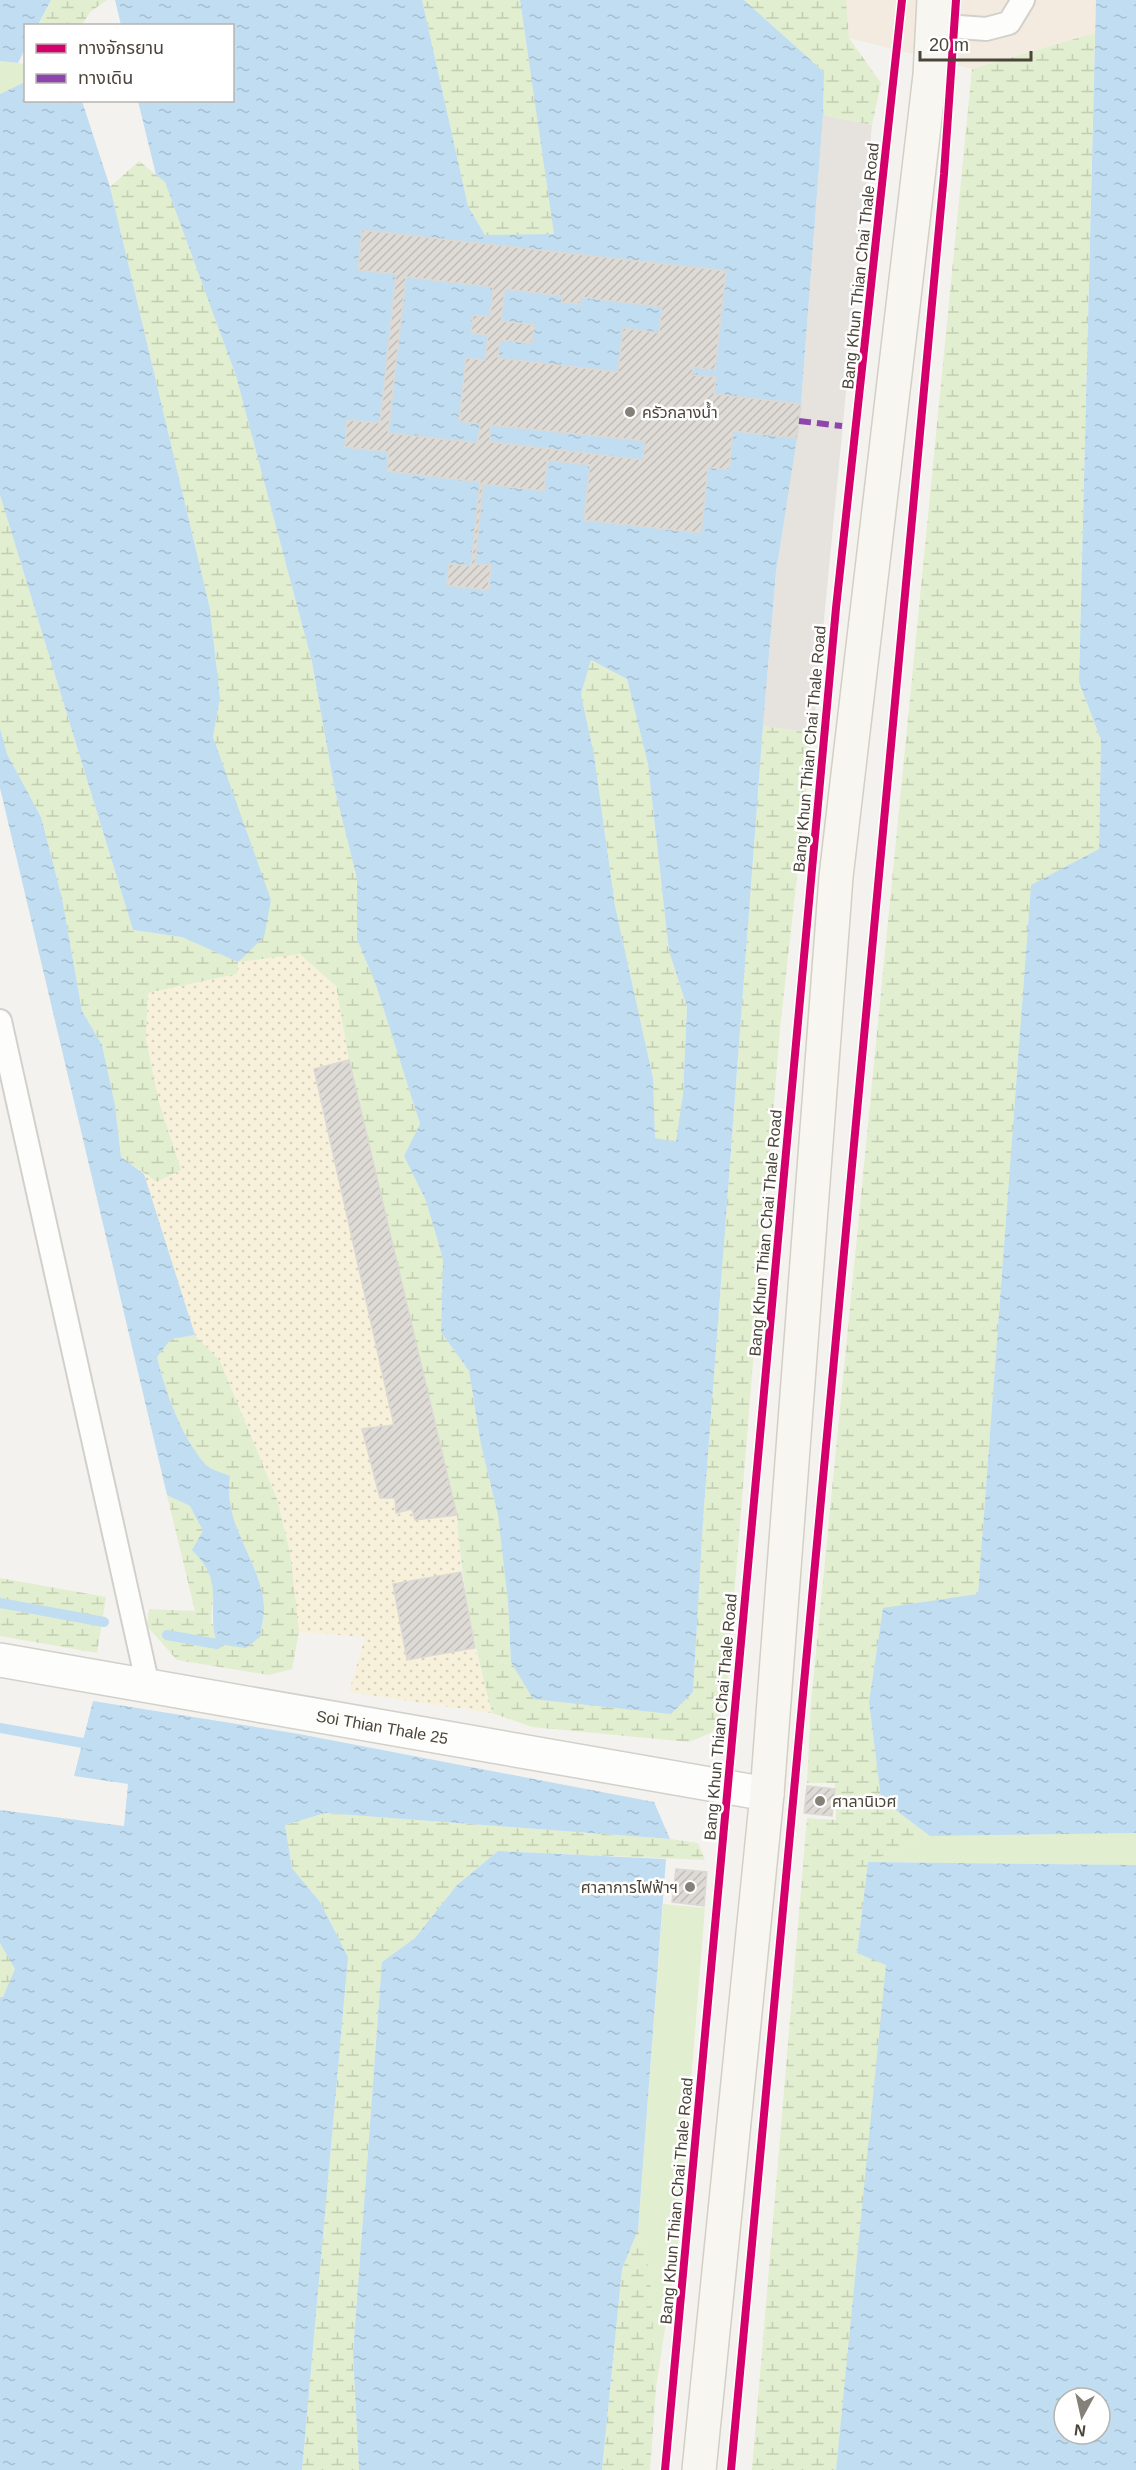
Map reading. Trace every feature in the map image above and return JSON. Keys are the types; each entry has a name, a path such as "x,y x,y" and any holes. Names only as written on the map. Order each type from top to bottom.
{"main road":[{"path":"699,2470 767,1794 836,877 931,66 933,13"}],"street":[{"name":"Soi Thian Thale 25","path":"0,1660 767,1794"}],"lane":[{"path":"933,13 986,28 1009,23 1023,0"},
{"path":"0,1021 148,1686"}],"shaded area":[{"path":"846,0 1096,0 1095,33 972,69 849,38"},
{"path":"823,115 872,125 813,733 763,726 776,572 801,404"}],"green space":[{"path":"51,0 107,0 90,12 83,24 39,24"},
{"path":"422,0 520,0 557,252 485,235 468,206"},
{"path":"744,0 846,0 849,38 881,83 872,125 823,115 824,72"},
{"path":"1095,33 1079,682 1101,740 1099,849 1031,886 978,1595 883,1609 869,1702 881,1799 930,1836 868,1862 857,1952 887,1965 836,2470 752,2470 807,1818 836,1820 835,1783 807,1783 811,1703 972,69"},
{"path":"0,61 24,64 24,82 0,94"},
{"path":"139,161 165,182 236,376 312,662 334,786 357,879 357,939 376,985 420,1124 404,1156 426,1201 443,1259 441,1332 469,1371 481,1445 498,1515 508,1602 511,1662 693,1692 703,1521 763,726 813,733 780,1029 725,1708 713,1732 689,1742 532,1727 492,1713 470,1615 457,1515 349,1060 336,986 237,974 148,993 146,1039 159,1102 181,1170 157,1182 121,1157 115,1105 102,1045 82,1011 62,898 41,817 7,754 0,728 0,495 133,930 182,937 239,962 238,813 213,737 220,698 210,609 110,187"},
{"path":"591,660 627,679 648,764 669,951 687,1007 683,1094 677,1142 655,1139 653,1078 615,906 594,755 581,694"},
{"path":"195,1335 220,1361 277,1499 290,1552 298,1606 299,1632 292,1669 269,1675 177,1660 147,1626 149,1609 195,1611 167,1495 190,1506 203,1531 208,1566 214,1586 211,1623 246,1648 260,1637 263,1620 264,1604 261,1587 236,1527 232,1511 229,1495 230,1477 205,1464 188,1440 170,1399 157,1356 171,1339"},
{"path":"0,1578 106,1597 97,1653 0,1636"},
{"path":"325,1813 670,1839 698,1843 705,1860 498,1851 457,1885 415,1938 382,1962 353,2353 359,2470 302,2470 348,1957 320,1902 292,1868 285,1825"},
{"path":"1136,1833 1136,1865 868,1862 930,1836"},
{"path":"663,1904 705,1908 678,2243 656,2388 650,2273 638,2230"},
{"path":"0,1943 15,1969 3,1997 0,1997"},
{"path":"638,2230 650,2273 656,2388 650,2470 602,2470 622,2269"}],"sand":[{"path":"300,954 336,986 349,1060 314,1070 394,1425 362,1430 380,1497 395,1498 397,1513 412,1509 416,1520 457,1515 461,1572 407,1660 475,1648 492,1713 349,1692 365,1637 299,1632 290,1552 277,1498 220,1361 195,1335 144,1174 157,1182 181,1170 159,1102 146,1039 148,993 237,974 238,962"}],"water":[{"path":"0,0 51,0 39,24 24,24 24,51 18,63 0,61"},
{"path":"115,0 422,0 468,206 485,235 554,234 520,0 744,0 824,72 823,115 801,404 714,394 716,378 692,375 693,367 714,370 725,271 362,230 358,270 396,274 380,423 348,420 345,447 389,452 387,471 480,482 471,566 449,564 447,585 489,589 491,566 475,564 483,484 543,491 547,460 590,465 585,520 701,533 708,467 728,469 733,431 797,438 776,572 763,726 703,1521 693,1692 671,1714 533,1699 511,1662 508,1602 498,1515 481,1445 469,1371 441,1332 443,1259 426,1201 404,1156 420,1124 376,985 357,939 357,879 334,786 312,662 236,376 165,182 156,175 138,102 234,102 234,24 121,24","holes":["591,660 627,679 648,764 669,951 687,1007 683,1094 676,1142 655,1138 653,1078 615,906 594,755 581,694"]},
{"path":"1096,0 1136,0 1136,1833 930,1836 881,1799 869,1702 883,1608 978,1594 1031,885 1099,849 1101,740 1079,682"},
{"path":"24,82 24,102 82,102 110,187 210,609 220,698 213,737 271,900 264,937 238,962 182,937 133,930 0,495 0,94"},
{"path":"406,277 493,287 485,360 466,359 459,420 480,424 478,443 388,433"},
{"path":"505,289 562,296 562,302 580,304 581,297 662,307 659,333 623,329 618,372 498,358 500,340 531,343 534,325 501,321"},
{"path":"490,425 645,441 643,460 490,442"},
{"path":"0,728 7,754 41,817 62,898 82,1011 102,1045 115,1105 121,1157 144,1174 195,1335 171,1339 157,1357 170,1399 188,1440 205,1464 230,1476 229,1494 236,1527 256,1572 264,1605 260,1637 246,1648 217,1644 212,1584 203,1562 192,1550 203,1531 190,1506 167,1495 0,788"},
{"path":"93,1701 299,1734 654,1802 670,1839 325,1813 285,1825 292,1868 320,1902 348,1957 302,2470 0,2470 0,1997 3,1997 15,1969 0,1943 0,1810 124,1826 128,1784 74,1776"},
{"path":"498,1851 666,1859 638,2230 622,2269 602,2470 359,2470 353,2353 382,1962 415,1938 457,1885"},
{"path":"868,1862 1136,1865 1136,2470 836,2470 886,1965 857,1953"}],"building":[{"name":"ครัวกลางน้ำ","path":"362,230 726,271 715,370 693,367 692,375 716,377 714,394 801,404 797,438 733,431 729,470 708,467 701,533 584,520 590,465 547,460 544,491 483,484 475,564 491,565 488,590 447,585 449,564 471,566 480,482 387,471 389,452 345,447 347,420 380,423 396,274 358,270","holes":["406,277 493,287 490,317 473,315 471,333 488,335 485,360 466,358 459,421 480,424 478,443 388,433","505,289 562,296 562,302 580,304 581,297 662,307 659,333 623,328 618,372 498,358 500,340 532,343 534,325 501,321","490,425 645,441 643,460 490,442"]},
{"path":"349,1060 457,1515 415,1520 412,1509 396,1513 395,1498 380,1498 362,1429 394,1425 314,1069"},
{"path":"461,1572 475,1648 407,1660 393,1584"},
{"name":"ศาลานิเวศ","path":"807,1786 835,1789 832,1816 804,1813"},
{"name":"ศาลาการไฟฟ้าฯ","path":"676,1869 707,1872 704,1906 672,1902"}],"waterway":[{"path":"0,1603 104,1622"},
{"path":"167,1635 217,1644"},
{"path":"0,1728 94,1745"}],"marked path":[{"path":"799,421 842,426"}],"cycle path":[{"name":"Bang Khun Thian Chai Thale Road","path":"665,2470 836,608 902,0"},
{"path":"731,2470 944,174 956,0"}],"place":[{"name":"ครัวกลางน้ำ","path":"630,412"},
{"name":"ศาลานิเวศ","path":"820,1801"},
{"name":"ศาลาการไฟฟ้าฯ","path":"690,1887"}]}
